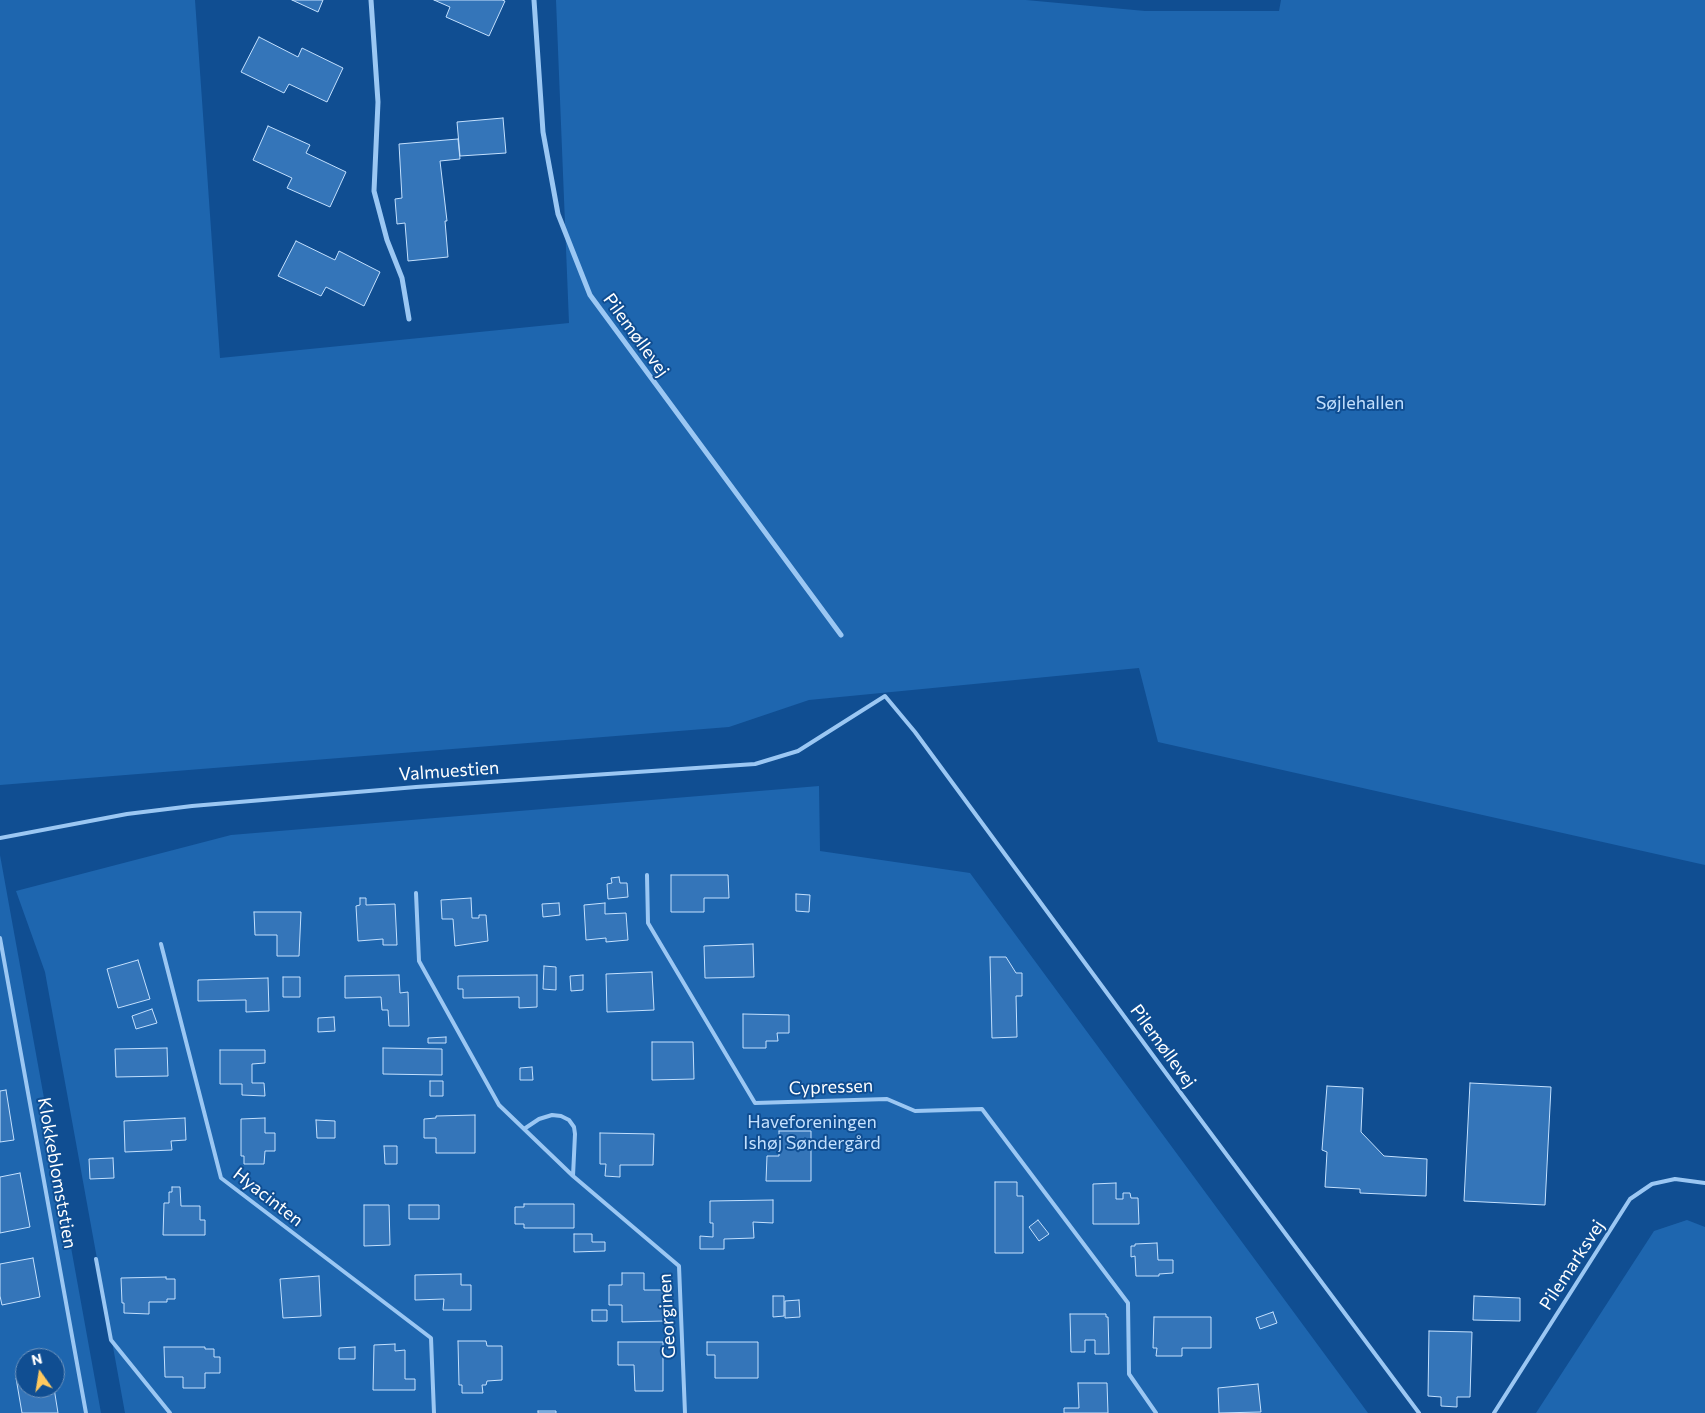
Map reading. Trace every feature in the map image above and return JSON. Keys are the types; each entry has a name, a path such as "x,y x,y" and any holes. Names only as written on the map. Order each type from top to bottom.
{"street":[{"path":"371,0 378,102 374,191 387,240 402,278 409,319"},
{"name":"Pilemøllevej","path":"534,0 543,132 558,214 590,295 840,635"}],"lane":[{"name":"Valmuestien","path":"0,838 126,814 192,806 416,787 755,764 798,751 885,696"},
{"name":"Pilemøllevej","path":"885,696 915,732 1419,1413"},
{"name":"Cypressen","path":"647,875 648,923 755,1103 887,1099 915,1111 982,1109 1128,1303 1128,1374 1156,1413"},
{"name":"Georginen","path":"416,893 419,961 499,1105 573,1176 679,1266 685,1413"},
{"name":"Klokkeblomststien","path":"0,938 86,1413"},
{"name":"Hyacinten","path":"161,944 220,1178 431,1338 434,1413"},
{"path":"524,1129 539,1119 552,1115 561,1116 569,1120 574,1127 575,1134 573,1176"},
{"name":"Pilemarksvej","path":"1494,1413 1630,1199 1652,1184 1675,1179 1705,1183"},
{"path":"96,1259 111,1340 170,1413"}],"green space":[{"name":"Søjlehallen","path":"0,0 195,0 220,358 569,323 556,0 1026,0 1145,11 1279,11 1281,0 1705,0 1705,865 1158,742 1139,668 809,700 729,727 0,785"},
{"name":"Haveforeningen Ishøj Søndergård","path":"819,786 820,851 970,873 1368,1413 125,1413 45,972 16,891 231,835"},
{"path":"0,855 101,1413 0,1413"},
{"path":"1687,1220 1705,1227 1705,1413 1536,1413 1654,1231"}],"building":[{"path":"292,0 323,0 318,12"},
{"path":"434,0 505,1 489,36 446,17 450,7"},
{"path":"259,37 298,57 302,48 343,68 327,102 289,84 284,93 241,72"},
{"path":"503,118 506,153 460,156 457,122"},
{"path":"268,126 310,145 306,153 346,172 330,207 287,188 292,178 253,160"},
{"path":"458,139 460,159 440,161 447,221 445,221 448,257 408,261 405,223 397,224 395,199 402,198 399,144"},
{"path":"296,241 335,260 339,251 380,272 364,306 326,287 321,296 278,276"},
{"path":"671,875 728,875 729,898 704,898 704,912 671,912"},
{"path":"619,877 620,883 627,883 628,897 608,899 607,884 612,883 611,878"},
{"path":"796,894 810,895 809,912 796,911"},
{"path":"360,898 366,898 366,905 395,904 397,945 383,945 383,939 358,941 356,906 360,905"},
{"path":"471,898 472,918 486,915 488,941 455,946 453,919 442,919 441,900"},
{"path":"559,903 560,915 543,917 542,904"},
{"path":"605,903 605,914 626,913 628,940 606,942 606,938 586,940 584,905"},
{"path":"254,912 301,912 299,956 277,956 277,935 255,935"},
{"path":"753,944 754,977 705,978 704,946"},
{"path":"990,957 1006,957 1016,973 1022,973 1022,996 1016,996 1017,1037 992,1038"},
{"path":"138,960 150,999 118,1008 107,969"},
{"path":"544,966 556,967 556,990 543,989"},
{"path":"652,972 654,1010 607,1012 606,974"},
{"path":"399,975 400,993 408,992 409,1026 389,1026 388,1010 382,1010 381,997 345,998 345,976"},
{"path":"537,975 537,1007 519,1008 519,997 463,998 463,989 458,989 458,976"},
{"path":"583,975 583,990 571,991 570,976"},
{"path":"283,977 300,977 300,997 283,997"},
{"path":"268,978 269,1011 246,1012 246,1000 198,1001 198,980"},
{"path":"152,1009 157,1023 136,1029 132,1016"},
{"path":"743,1014 789,1015 789,1033 777,1033 778,1041 766,1041 766,1048 743,1048"},
{"path":"334,1017 335,1031 318,1032 318,1018"},
{"path":"446,1037 446,1043 428,1043 428,1038"},
{"path":"652,1042 693,1042 694,1079 652,1080"},
{"path":"167,1048 168,1076 116,1077 115,1049"},
{"path":"383,1048 442,1049 442,1075 383,1074"},
{"path":"220,1050 265,1050 265,1063 252,1064 252,1083 264,1083 265,1096 242,1095 242,1084 220,1084"},
{"path":"532,1067 533,1080 520,1080 520,1068"},
{"path":"430,1081 443,1081 443,1096 430,1096"},
{"path":"1470,1083 1551,1087 1545,1205 1464,1201"},
{"path":"1327,1086 1363,1088 1361,1132 1384,1156 1427,1159 1426,1196 1360,1193 1360,1189 1325,1187 1327,1152 1322,1150"},
{"path":"6,1090 14,1140 0,1142 0,1091"},
{"path":"475,1115 475,1153 436,1153 436,1138 424,1138 424,1119 436,1118 436,1116"},
{"path":"185,1118 186,1140 171,1141 172,1150 125,1152 124,1121"},
{"path":"265,1118 265,1133 275,1133 275,1151 265,1151 264,1164 244,1164 244,1156 241,1156 241,1119"},
{"path":"316,1120 335,1121 335,1138 317,1138"},
{"path":"779,1131 811,1131 811,1181 766,1181 767,1156 779,1156"},
{"path":"600,1133 654,1134 653,1165 620,1165 620,1177 605,1176 606,1164 600,1164"},
{"path":"384,1146 397,1146 397,1164 385,1164"},
{"path":"113,1158 114,1178 90,1179 89,1159"},
{"path":"20,1173 30,1227 0,1233 0,1177"},
{"path":"995,1182 1017,1182 1017,1196 1023,1196 1023,1253 995,1253"},
{"path":"1116,1183 1116,1199 1123,1199 1123,1193 1130,1193 1131,1198 1138,1198 1139,1224 1093,1224 1093,1184"},
{"path":"172,1187 180,1187 181,1206 200,1206 200,1220 205,1220 205,1235 163,1235 164,1203 169,1203 169,1192 172,1192"},
{"path":"773,1200 773,1223 753,1222 754,1238 724,1239 724,1249 700,1249 700,1236 713,1237 713,1223 710,1223 710,1201"},
{"path":"524,1204 574,1204 574,1228 524,1228 524,1224 515,1224 515,1207 524,1207"},
{"path":"364,1205 389,1205 390,1245 364,1246"},
{"path":"409,1205 439,1205 439,1219 409,1219"},
{"path":"1038,1220 1049,1234 1039,1241 1029,1227"},
{"path":"574,1234 592,1234 592,1242 605,1242 605,1251 574,1252"},
{"path":"1157,1243 1158,1260 1173,1260 1173,1273 1159,1274 1159,1276 1136,1276 1135,1256 1131,1257 1131,1246 1135,1246 1135,1244"},
{"path":"33,1258 40,1297 2,1305 0,1296 0,1264"},
{"path":"622,1273 644,1273 644,1290 663,1290 664,1321 622,1322 622,1305 609,1305 609,1285 622,1285"},
{"path":"461,1274 461,1285 471,1285 471,1310 443,1310 444,1299 415,1300 415,1275"},
{"path":"319,1276 321,1316 283,1318 280,1279"},
{"path":"166,1277 166,1279 175,1279 175,1299 167,1299 167,1302 149,1302 149,1314 124,1313 121,1278"},
{"path":"773,1296 784,1296 784,1316 773,1317"},
{"path":"1474,1296 1520,1298 1520,1321 1473,1320"},
{"path":"799,1300 800,1317 785,1318 785,1301"},
{"path":"592,1310 607,1310 607,1321 592,1321"},
{"path":"1273,1312 1277,1323 1260,1329 1256,1318"},
{"path":"1070,1314 1106,1314 1106,1317 1108,1317 1109,1354 1095,1354 1095,1340 1085,1340 1085,1352 1071,1352"},
{"path":"1154,1317 1211,1317 1211,1348 1182,1348 1182,1356 1156,1356 1157,1348 1153,1348"},
{"path":"1429,1331 1472,1332 1470,1397 1457,1397 1457,1407 1441,1406 1441,1397 1428,1396"},
{"path":"458,1341 486,1341 487,1346 502,1346 502,1380 487,1381 486,1385 482,1385 483,1393 462,1393 462,1385 459,1385"},
{"path":"618,1342 663,1342 663,1391 635,1391 634,1365 618,1365"},
{"path":"707,1342 758,1342 758,1378 715,1378 715,1355 707,1355"},
{"path":"395,1344 395,1351 405,1350 405,1379 415,1379 415,1390 373,1390 374,1345"},
{"path":"164,1347 205,1347 205,1349 214,1349 214,1357 220,1357 220,1373 205,1373 205,1388 183,1388 183,1377 165,1377"},
{"path":"355,1347 355,1359 339,1359 339,1348"},
{"path":"1078,1383 1107,1383 1108,1413 1064,1413 1064,1408 1079,1408"},
{"path":"1258,1384 1261,1412 1219,1413 1218,1388"},
{"path":"19,1398 56,1398 58,1413 22,1413"},
{"path":"538,1411 556,1411 556,1413 538,1413"}]}
